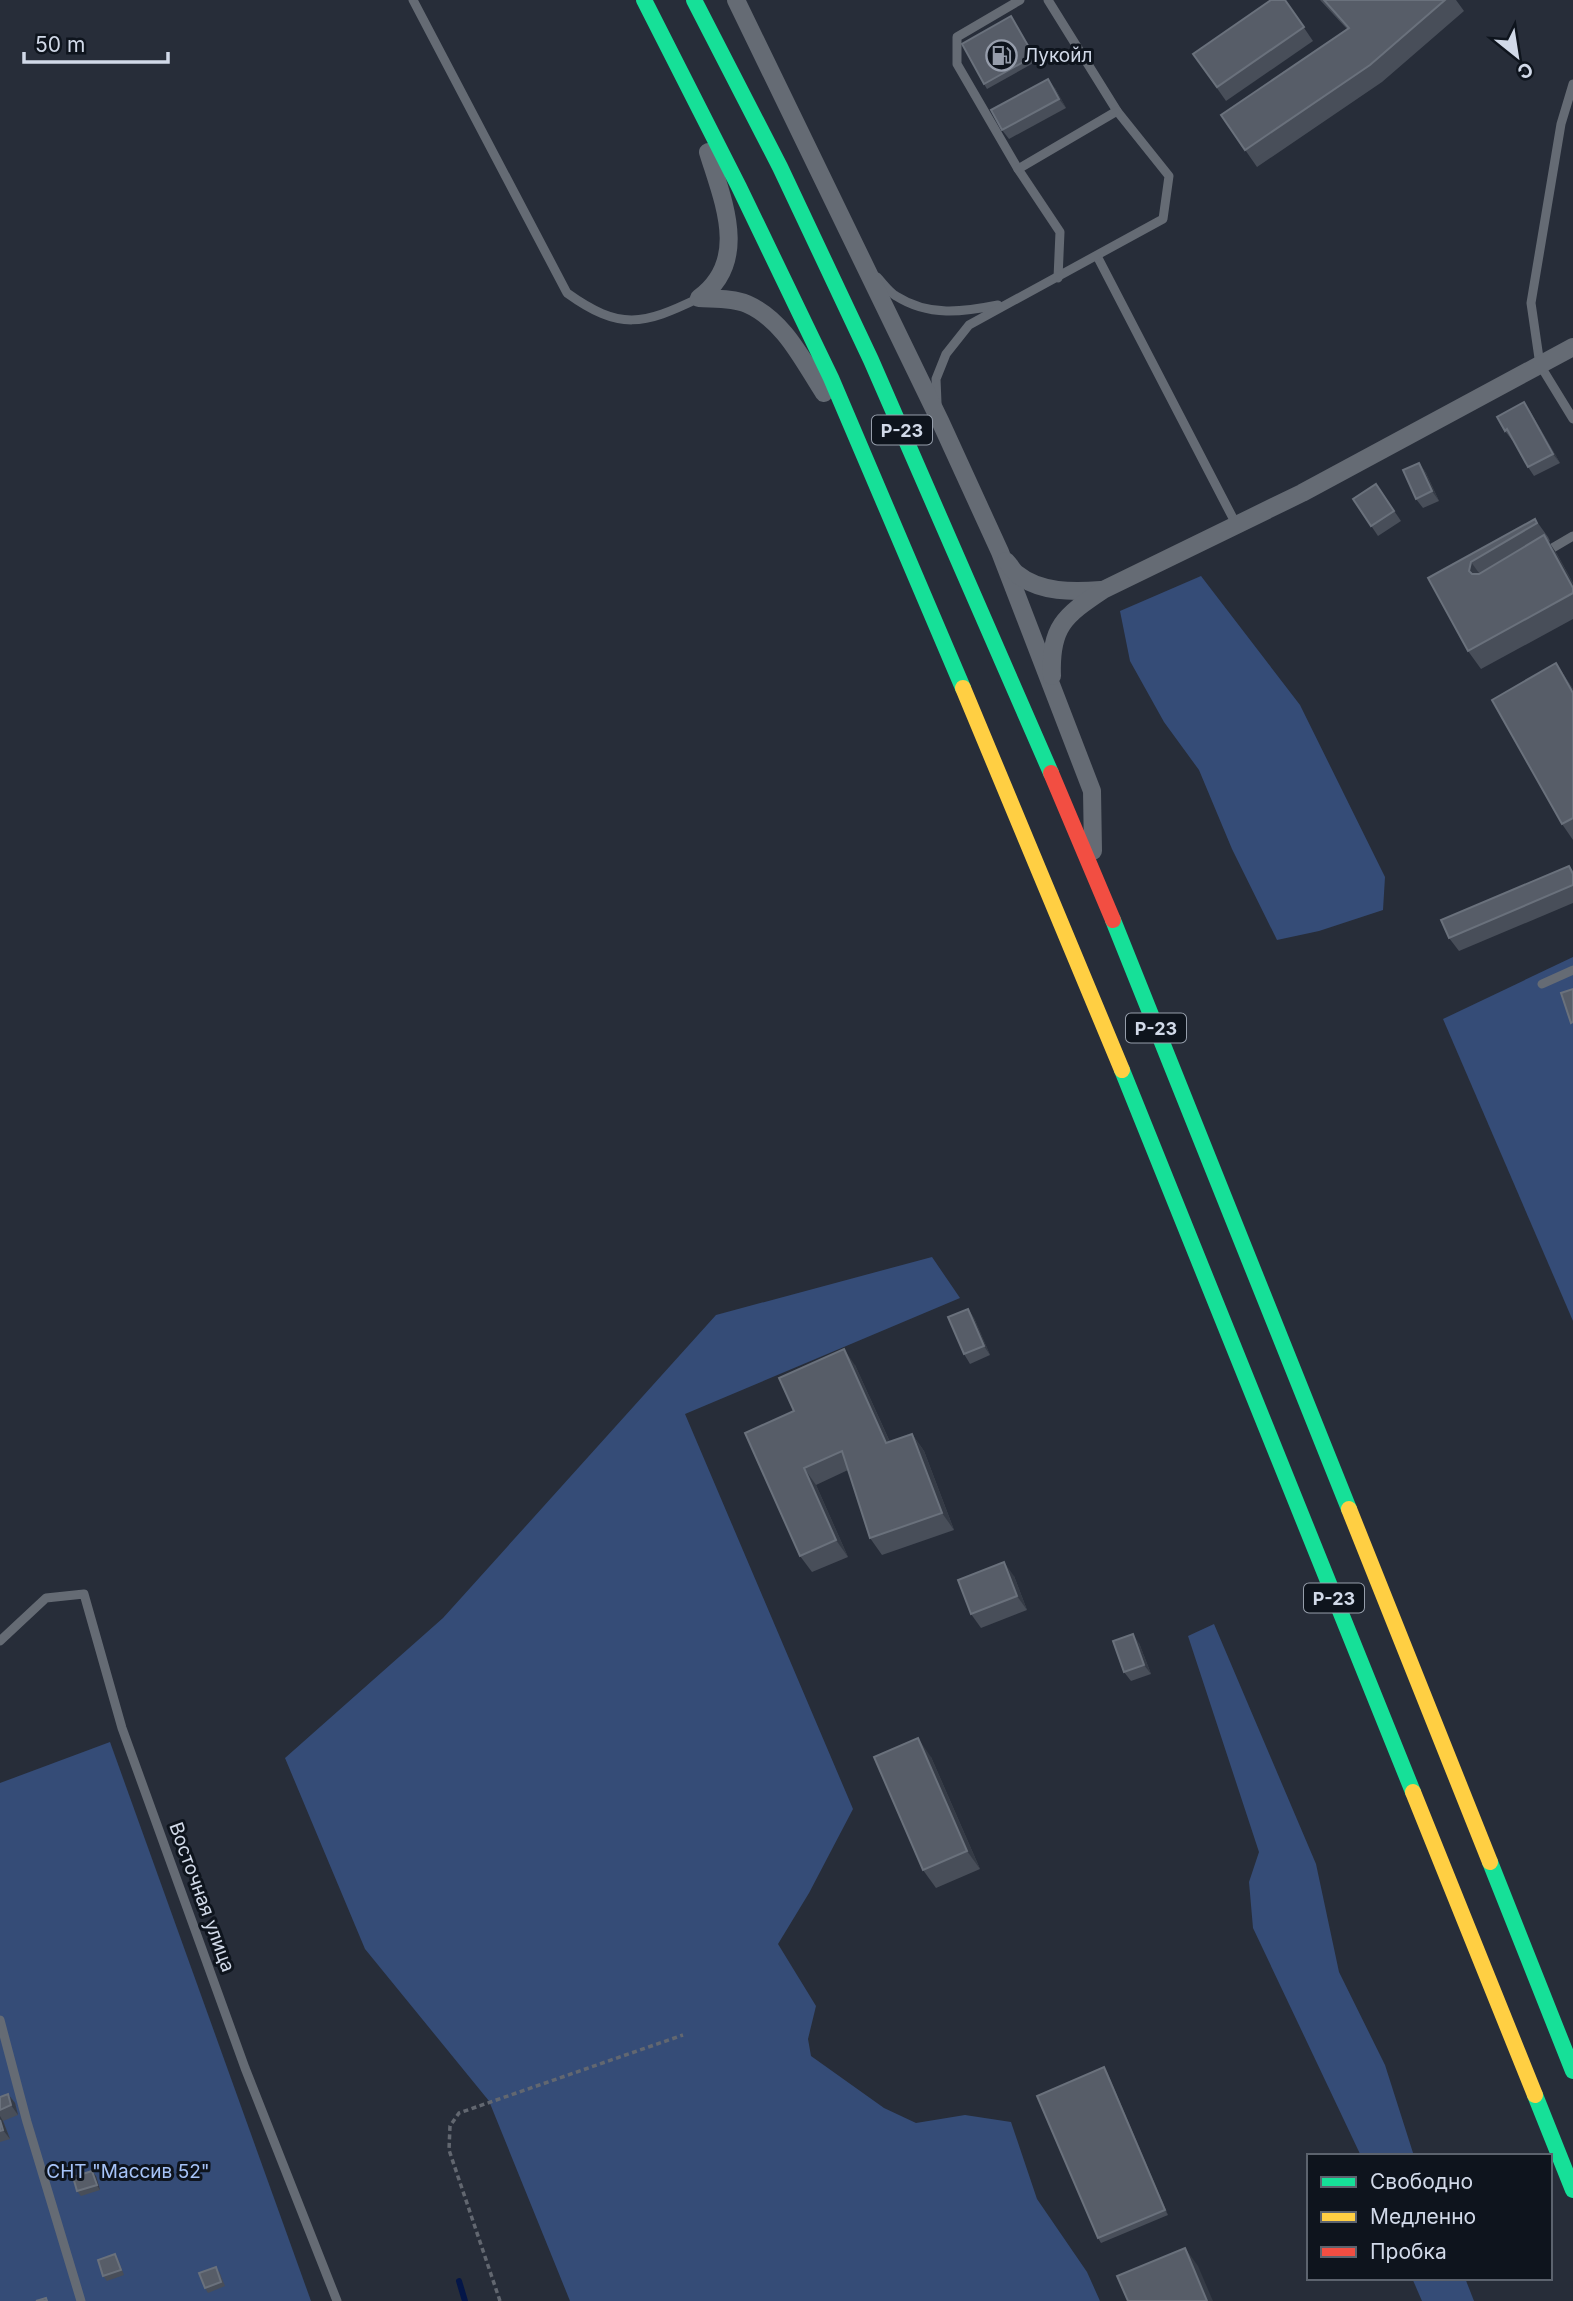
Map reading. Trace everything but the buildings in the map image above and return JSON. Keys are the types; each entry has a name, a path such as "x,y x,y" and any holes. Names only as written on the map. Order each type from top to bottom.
{"highway":[{"name":"Р-23","path":"644,0 831,377 1137,1108 1573,2190"},
{"name":"Р-23","path":"694,0 780,167 872,360 1093,869 1573,2071"}],"street":[{"path":"736,0 942,424 1000,552 1092,791 1093,869"},
{"path":"689,88 726,211 730,245 717,281 699,298"},
{"path":"699,298 745,303 766,315 785,333 864,455"},
{"path":"1053,688 1051,655 1054,639 1065,620 1078,607 1103,590 1302,492 1573,347"},
{"path":"1000,552 1017,575 1042,586 1073,592 1103,590"}],"lane":[{"path":"413,0 568,293 593,311 623,320 664,315 699,298"},
{"path":"1020,0 957,37 957,64 1018,169 1060,232 1058,278"},
{"path":"942,424 936,397 936,379 946,354 969,325 1163,219 1169,176 1117,111 1048,0"},
{"path":"1573,84 1561,124 1531,303 1540,365 1573,419"},
{"path":"1018,169 1117,111"},
{"path":"1097,256 1236,524"},
{"path":"866,267 895,296 944,312 1007,303"},
{"path":"1531,561 1573,536"},
{"path":"1542,984 1573,970"},
{"name":"Восточная улица","path":"0,1641 46,1598 84,1594 122,1728 245,2068 337,2301"},
{"path":"0,2020 27,2122 81,2301"}],"path":[{"path":"500,2301 449,2150 450,2126 459,2113 683,2035"}],"green space":[{"path":"1201,576 1300,705 1385,877 1383,910 1319,931 1277,940 1232,849 1199,770 1164,722 1130,661 1120,611"},
{"path":"1573,957 1573,1321 1443,1019"},
{"path":"932,1257 960,1298 685,1414 853,1809 809,1893 778,1944 816,2006 808,2039 811,2056 884,2108 916,2123 965,2115 1011,2122 1037,2199 1087,2272 1100,2301 570,2301 489,2101 365,1949 285,1758 443,1618 716,1315"},
{"path":"1214,1624 1316,1864 1339,1972 1385,2065 1413,2154 1360,2154 1253,1928 1249,1882 1259,1852 1188,1636"},
{"name":"СНТ \"Массив 52\"","path":"110,1742 311,2301 0,2301 0,1783"},
{"path":"1413,2280 1466,2280 1474,2301 1422,2301"}],"waterway":[{"path":"459,2281 465,2301"}],"traffic: fast":[{"path":"644,0 739,187 831,378 963,688"},
{"path":"694,0 780,167 871,360 1051,773"},
{"path":"1113,920 1349,1509"},
{"path":"1122,1070 1413,1792"},
{"path":"1490,1862 1573,2071"},
{"path":"1535,2095 1573,2190"}],"traffic: slow":[{"path":"963,688 1122,1070"},
{"path":"1349,1509 1490,1862"},
{"path":"1413,1792 1535,2095"}],"traffic: jam":[{"path":"1051,773 1113,920"}],"place":[{"name":"Лукойл","path":"1001,55"}]}
